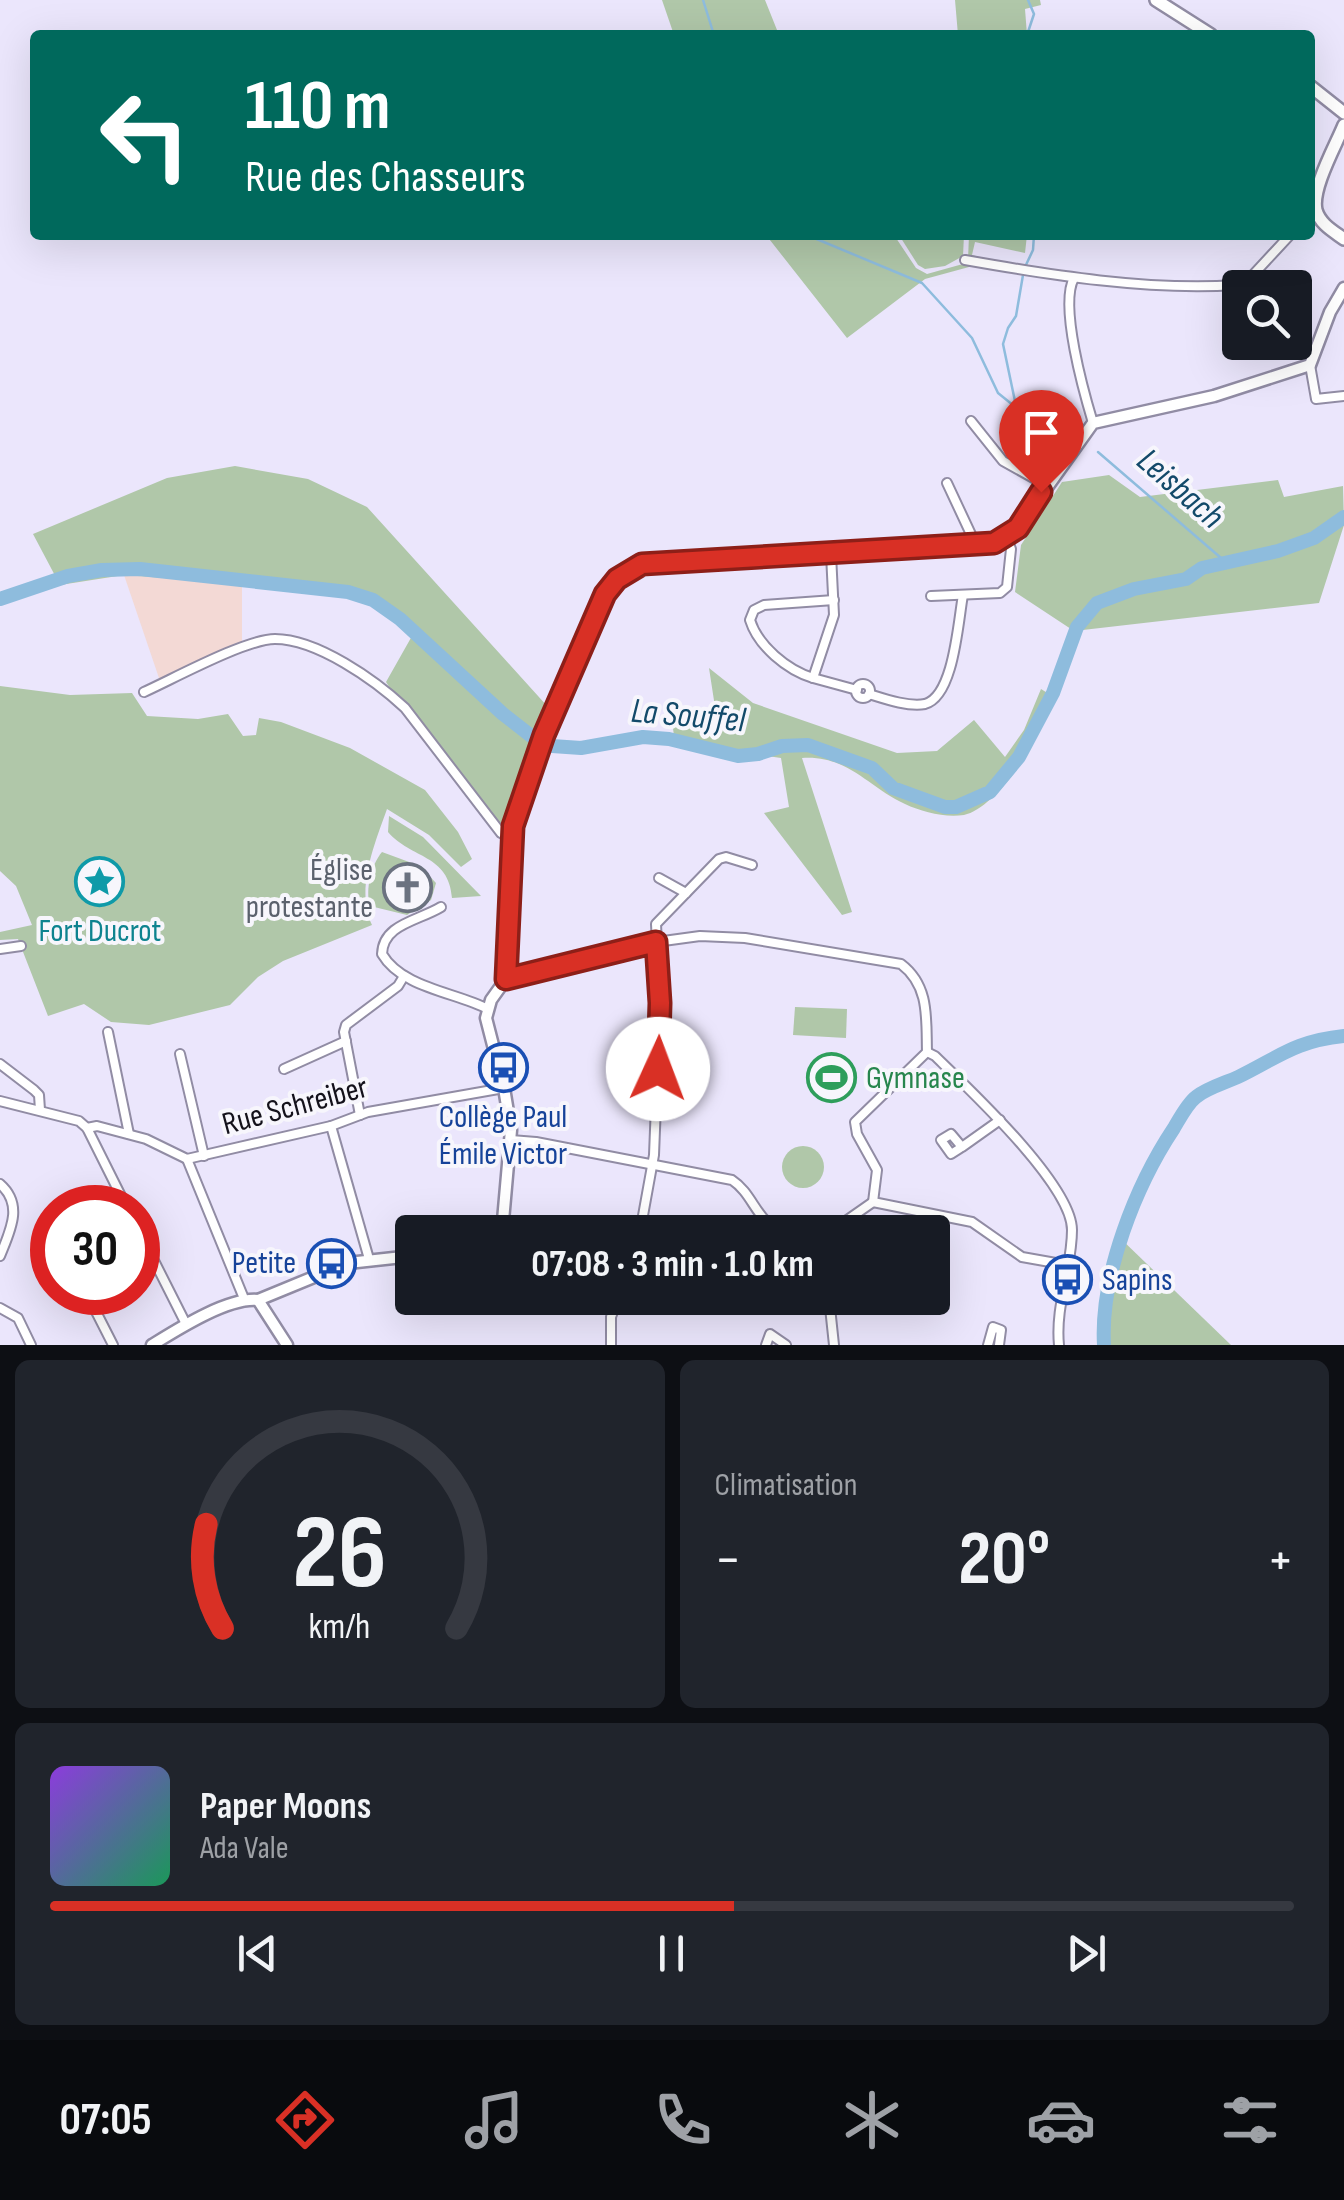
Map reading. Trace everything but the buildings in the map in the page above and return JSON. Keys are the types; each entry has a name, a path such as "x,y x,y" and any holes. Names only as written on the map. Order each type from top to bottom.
{"main road":[{"path":"1156,0 1200,30"},
{"path":"1315,90 1344,112"},
{"path":"1344,125 1321,180 1316,219 1344,238"}],"street":[{"path":"964,260 1074,278 1236,284 1251,277 1285,240"},
{"path":"1074,278 1070,298 1075,353 1093,423"},
{"path":"1344,288 1330,312 1310,365 1316,399 1344,396"},
{"path":"504,1215 511,1140 504,1088 488,1030 488,1008 506,979 510,838 544,735 598,608 617,579 642,564 976,545 1007,538 1093,423 1214,396 1310,365"},
{"path":"972,421 1003,461 1046,485"},
{"path":"947,483 976,545"},
{"path":"931,596 1000,592 1007,587 1011,549 1007,538"},
{"path":"813,678 832,628 831,554"},
{"path":"834,600 764,605 754,610 750,620 753,630 787,668 857,690 866,685 869,694 914,704 928,703 939,696 946,684 963,595"},
{"path":"144,692 259,641 294,641 338,660 386,690 405,708 501,834 510,838"},
{"path":"643,1215 653,1164 660,1003 656,924 719,859 726,857 752,866"},
{"path":"658,878 686,893"},
{"path":"441,908 387,934 382,954 390,968 404,976 488,1008"},
{"path":"506,979 656,942 700,936 746,938 888,960 911,972 923,995 927,1052 858,1116 854,1126 878,1170 873,1202 854,1215"},
{"path":"0,949 21,946"},
{"path":"360,1115 346,1026 398,986 404,976"},
{"path":"108,1032 129,1134"},
{"path":"284,1069 346,1041"},
{"path":"927,1052 936,1056 1000,1120 1064,1202 1072,1232 1058,1309 1059,1345"},
{"path":"180,1054 204,1156"},
{"path":"0,1064 39,1095 40,1110"},
{"name":"Rue Schreiber","path":"87,1128 129,1134 167,1147 186,1159 331,1126 400,1105 504,1088"},
{"path":"0,1100 79,1121 87,1128 116,1185"},
{"path":"962,1147 1000,1120"},
{"path":"331,1126 369,1259"},
{"path":"93,1140 103,1128"},
{"path":"511,1140 732,1180 740,1185 760,1215"},
{"path":"186,1159 252,1300 287,1345"},
{"path":"0,1184 13,1200 15,1216 0,1256"},
{"path":"873,1202 935,1215"},
{"path":"950,1218 972,1222 1022,1256 1066,1264"},
{"path":"152,1345 186,1324 342,1265 395,1257"},
{"path":"160,1273 186,1324"},
{"path":"0,1308 18,1318 31,1345"},
{"path":"98,1315 113,1345"},
{"path":"611,1345 612,1315"},
{"path":"831,1315 834,1345"},
{"path":"988,1345 992,1326 1002,1330 999,1345"},
{"path":"766,1345 770,1334 786,1345"}],"shaded area":[{"path":"124,575 242,583 242,642 211,665 160,681"}],"green space":[{"path":"662,0 765,0 777,30 672,30"},
{"path":"955,0 1040,0 1041,5 1025,9 1027,30 958,30"},
{"path":"770,240 897,240 916,268 927,274 970,262 969,267 925,279 847,338"},
{"path":"902,240 964,240 963,256 945,266 925,269 918,265"},
{"path":"969,240 1026,240 1025,253 975,242 972,255 987,259 986,264 968,260"},
{"path":"235,466 308,479 367,507 557,717 512,838 479,812 386,682 412,636 354,592 124,575 60,585 33,534 167,478"},
{"path":"1109,475 1140,497 1278,480 1284,497 1343,486 1344,525 1319,603 1074,631 1015,592 1021,545 1062,482"},
{"path":"709,668 753,703 897,753 937,751 974,720 1005,757 1024,730 1041,689 1049,694 1039,731 1018,767 986,803 964,815 919,810 845,767 818,758 802,758 852,912 842,915 764,813 789,807 781,758 713,748 674,736 671,713 715,707"},
{"path":"0,686 70,695 132,693 147,716 198,719 228,714 243,736 256,735 259,718 281,722 350,748 425,790 458,832 472,859 461,867 429,835 387,809 366,882 365,897 372,925 283,961 258,977 230,1005 149,1025 111,1022 84,1004 48,1016 18,939 0,940 0,932 32,925 16,886 0,871"},
{"path":"389,816 423,837 481,896 452,898 444,873 388,832"},
{"path":"382,852 420,866 436,883 431,900 407,915 370,906 370,878"},
{"path":"795,1007 847,1009 846,1038 793,1035"},
{"path":"803,1146 818,1152 824,1167 818,1182 803,1188 788,1182 782,1167 788,1152"},
{"path":"1119,1237 1231,1345 1106,1345 1110,1260"}],"waterway":[{"name":"Leisbach","path":"703,0 712,30"},
{"path":"1028,0 1034,14 1029,30"},
{"name":"Leisbach","path":"819,240 922,283 972,338 998,393 1040,427 1053,432"},
{"path":"1025,267 1034,240"},
{"path":"1016,406 1003,344 1016,316 1023,275"},
{"name":"Leisbach","path":"1098,452 1228,564"},
{"name":"La Souffel","path":"0,599 68,576 140,569 348,592 373,600 400,619 503,714 535,739 552,746 581,748 643,737 669,739 738,756 782,746 808,745 872,768 893,788 945,807 956,807 990,792 1019,757 1053,693 1077,627 1097,603 1134,589 1186,579 1202,568 1278,551 1314,538 1344,517"},
{"name":"La Souffel","path":"1104,1345 1108,1290 1123,1232 1146,1176 1190,1103 1205,1091 1288,1051 1344,1036"}],"place":[{"name":"Fort Ducrot","path":"100,881"},
{"name":"Église protestante","path":"408,888"},
{"name":"Collège Paul Émile Victor","path":"503,1067"},
{"name":"Gymnase","path":"831,1078"},
{"name":"Petite","path":"331,1263"},
{"name":"Sapins","path":"1067,1280"}],"route":[{"path":"658,1069 660,1003 656,942 506,979 513,826 544,735 605,594 617,579 642,564 994,543 1018,528 1041,492"}]}
